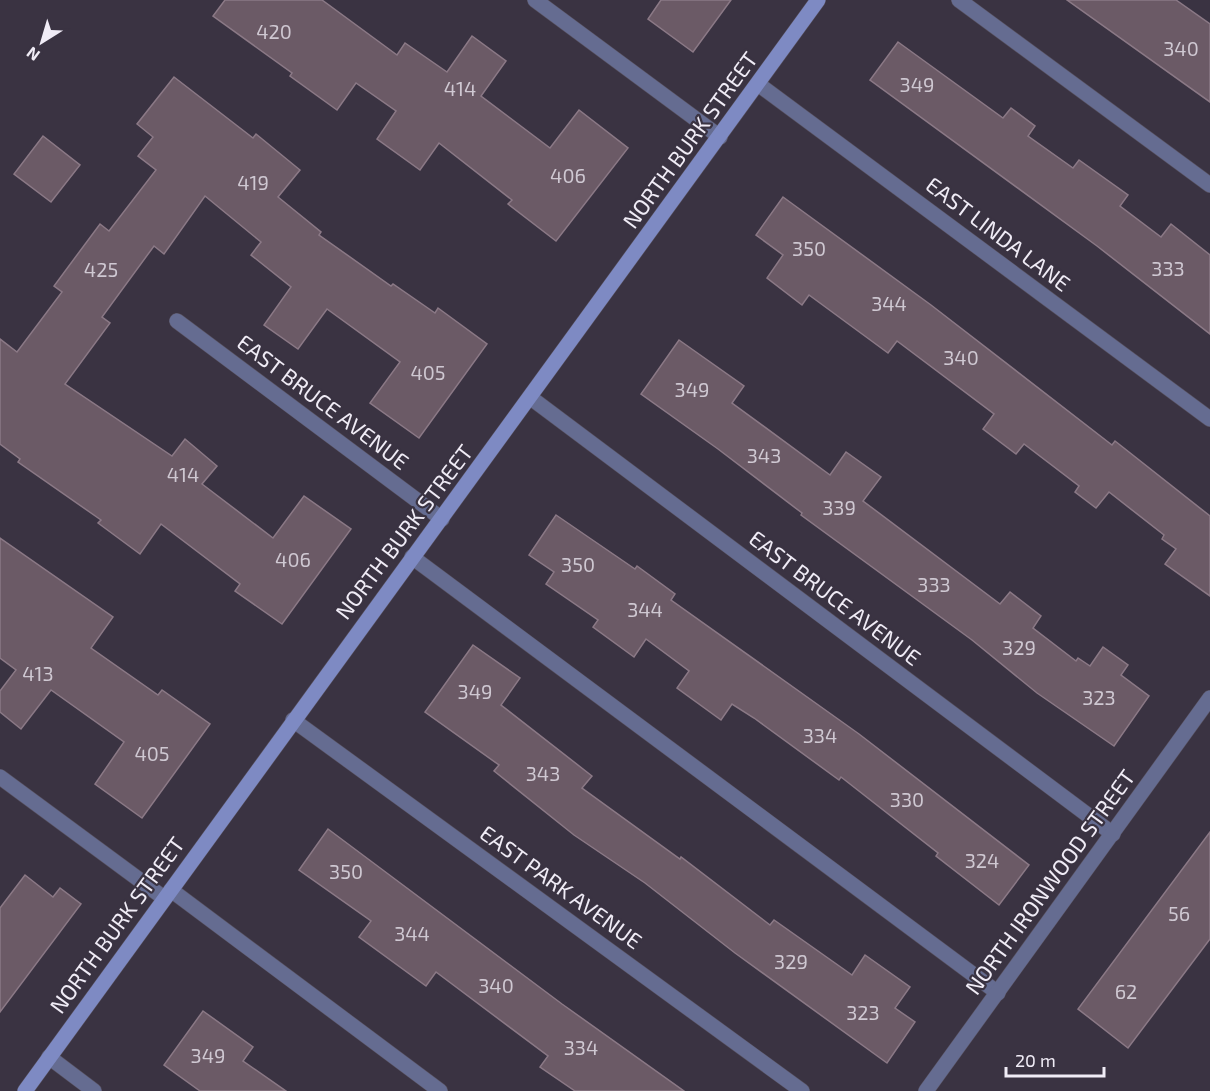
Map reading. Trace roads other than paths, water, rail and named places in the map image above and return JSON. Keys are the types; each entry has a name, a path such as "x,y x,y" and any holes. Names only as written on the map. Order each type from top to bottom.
{"street":[{"path":"535,0 720,137"},
{"name":"NORTH BURK STREET","path":"26,1091 293,720 531,398 818,0"},
{"path":"959,0 1210,185"},
{"name":"EAST LINDA LANE","path":"758,84 1210,419"},
{"name":"EAST BRUCE AVENUE","path":"177,321 442,519"},
{"name":"EAST BRUCE AVENUE","path":"531,398 1113,834"},
{"path":"412,557 998,993"},
{"name":"NORTH IRONWOOD STREET","path":"926,1091 1210,698"},
{"name":"EAST PARK AVENUE","path":"293,720 802,1091"},
{"path":"0,777 168,894 440,1091"},
{"path":"49,1057 94,1091"}]}
